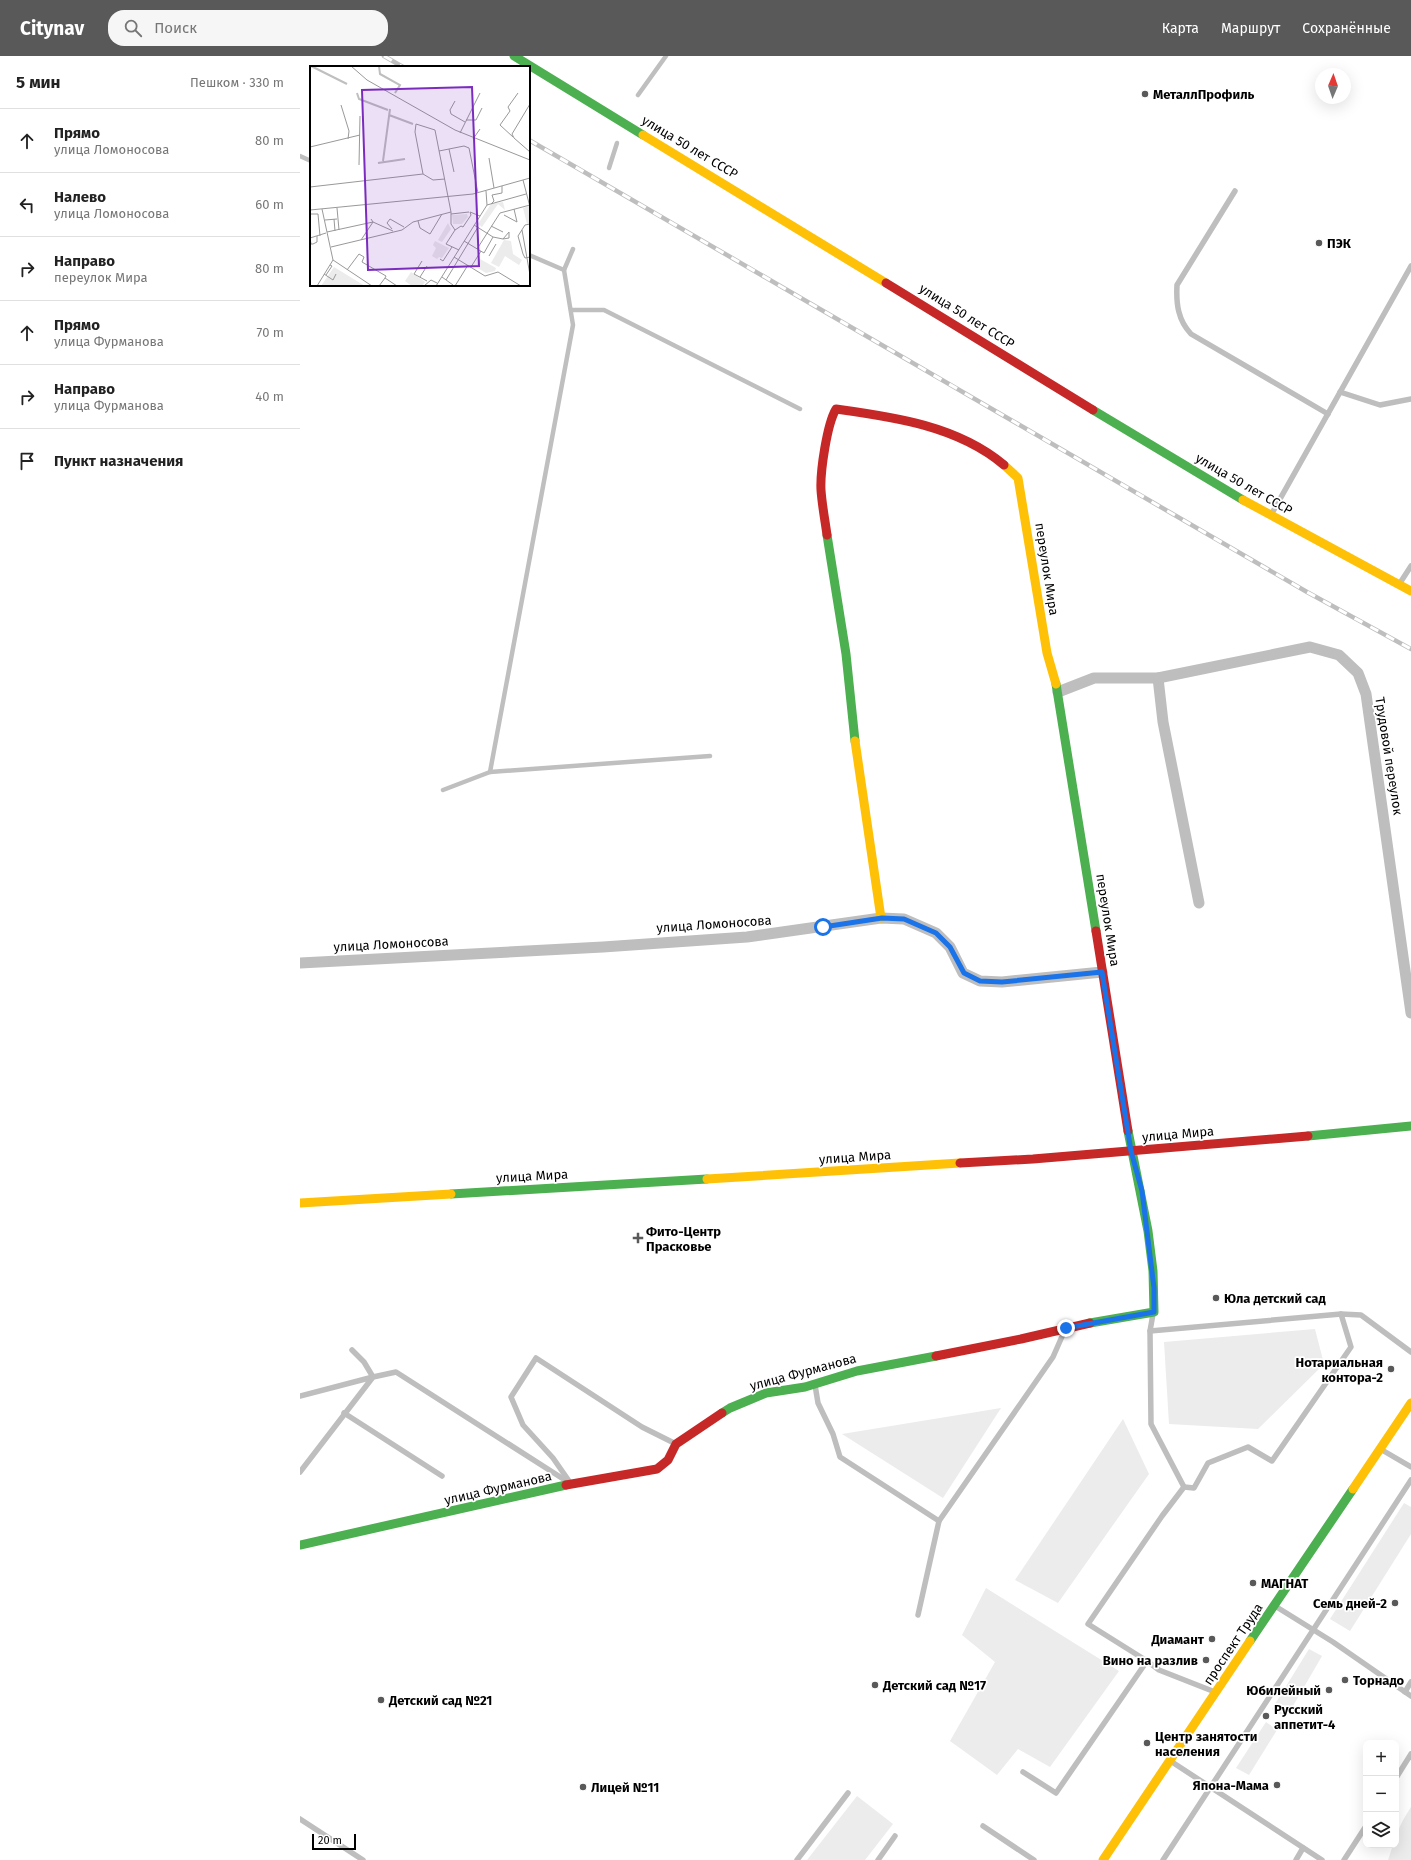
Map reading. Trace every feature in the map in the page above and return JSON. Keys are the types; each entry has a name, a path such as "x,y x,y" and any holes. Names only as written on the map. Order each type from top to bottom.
{"street":[{"name":"улица 50 лет СССР","path":"514,56 726,184 1226,491 1411,591"},
{"name":"переулок Мира","path":"882,918 858,769 846,654 831,564 821,488 827,432 831,417 836,409 880,416 922,426 972,443 997,458 1018,478 1047,653 1058,692 1131,1151"},
{"name":"Трудовой переулок","path":"1158,678 1310,647 1339,655 1358,672 1366,694 1411,1013"},
{"path":"1058,692 1094,678 1158,678 1163,722 1199,903"},
{"name":"улица Ломоносова","path":"300,963 595,948 747,937 882,918 904,919 936,933 950,947 964,973 980,981 1002,982 1102,972"},
{"name":"улица Мира","path":"300,1203 735,1177 1131,1151 1411,1126"},
{"path":"1131,1151 1142,1191 1154,1288 1154,1312"},
{"name":"улица Фурманова","path":"300,1545 571,1484 657,1469 668,1460 676,1444 730,1408 766,1393 805,1387 815,1382 856,1371 1021,1339 1066,1328 1154,1312"},
{"name":"проспект Труда","path":"1103,1860 1411,1403"}],"lane":[{"path":"1235,191 1177,285 1176,299 1179,314 1184,326 1191,334 1328,414"},
{"path":"1270,515 1411,266"},
{"path":"1340,392 1380,405 1411,399"},
{"path":"1398,584 1411,566"},
{"path":"1154,1312 1150,1331 1151,1424 1184,1487"},
{"path":"1150,1331 1341,1314 1361,1315 1411,1352"},
{"path":"1184,1487 1194,1488 1208,1463 1248,1446 1272,1461 1351,1347 1341,1314"},
{"path":"918,1615 939,1521 1053,1357 1066,1328"},
{"path":"352,1350 364,1362 372,1377"},
{"path":"571,1484 553,1458 523,1425 511,1397 536,1358 642,1427 676,1444"},
{"path":"300,1396 396,1372 571,1484"},
{"path":"300,1472 372,1377"},
{"path":"815,1382 818,1403 833,1434 840,1457 939,1521"},
{"path":"344,1413 442,1476"},
{"path":"1380,1449 1411,1467"},
{"path":"1162,1860 1411,1480"},
{"path":"1184,1487 1157,1522 1088,1624 1159,1670 1216,1692"},
{"path":"1275,1606 1411,1696"},
{"path":"1022,1772 1056,1793 1147,1661"},
{"path":"1405,1692 1411,1682"},
{"path":"1397,1776 1411,1754"},
{"path":"1170,1760 1322,1860"},
{"path":"797,1860 848,1793"},
{"path":"300,1819 364,1860"},
{"path":"983,1826 1034,1860"},
{"path":"1344,1860 1363,1831"},
{"path":"878,1860 895,1836"},
{"path":"1296,1860 1303,1848"}],"shaded area":[{"path":"1315,1329 1324,1364 1258,1429 1169,1424 1164,1342"},
{"path":"1001,1408 943,1498 842,1434"},
{"path":"1123,1419 1149,1474 1058,1603 1015,1580"},
{"path":"1404,1503 1411,1507 1411,1534 1350,1631 1330,1619"},
{"path":"986,1588 1119,1671 1050,1767 1018,1749 997,1775 950,1741 995,1662 962,1635"},
{"path":"1309,1649 1322,1656 1286,1718 1272,1709"},
{"path":"1266,1722 1277,1730 1249,1775 1236,1768"},
{"path":"857,1796 893,1824 865,1860 807,1860"},
{"path":"1411,1807 1411,1860 1388,1860 1392,1848 1399,1848 1399,1828"}],"waterway":[{"path":"638,95 666,56"},
{"path":"609,168 617,143"},
{"path":"300,156 310,161"},
{"path":"490,772 573,325 564,270 573,249"},
{"path":"530,255 564,270"},
{"path":"571,310 604,310 800,409"},
{"path":"443,790 490,772 710,756"}],"railway":[{"path":"384,56 401,66"},
{"path":"530,141 1307,592 1411,649"}],"traffic: fast":[{"path":"514,56 643,135"},
{"path":"1093,410 1243,500"},
{"path":"827,535 846,654 855,741"},
{"path":"1056,684 1096,931"},
{"path":"1308,1136 1411,1126"},
{"path":"1090,1323 1154,1312 1153,1271 1148,1231 1128,1131"},
{"path":"451,1194 707,1179"},
{"path":"722,1413 730,1408 766,1393 805,1387 857,1371 936,1356"},
{"path":"300,1545 566,1485"},
{"path":"1250,1641 1353,1489"}],"traffic: slow":[{"path":"643,135 886,283"},
{"path":"1004,465 1018,478 1047,653 1056,684"},
{"path":"1243,500 1411,591"},
{"path":"855,741 881,918"},
{"path":"707,1179 960,1163"},
{"path":"300,1203 451,1194"},
{"path":"1353,1489 1411,1403"},
{"path":"1103,1860 1250,1641"}],"traffic: jam":[{"path":"886,283 1093,410"},
{"path":"827,535 821,496 821,482 827,436 836,409 903,420 946,432 986,452 1004,465"},
{"path":"1096,931 1128,1131"},
{"path":"960,1163 1033,1159 1308,1136"},
{"path":"936,1356 1090,1323"},
{"path":"566,1485 657,1469 668,1460 676,1444 722,1413"}],"place":[{"name":"МеталлПрофиль","path":"1145,94"},
{"name":"ПЭК","path":"1319,243"},
{"name":"Фито-Центр Прасковье","path":"638,1238"},
{"name":"Юла детский сад","path":"1216,1298"},
{"name":"Нотариальная контора-2","path":"1391,1369"},
{"name":"МАГНАТ","path":"1253,1583"},
{"name":"Семь дней-2","path":"1395,1603"},
{"name":"Диамант","path":"1212,1639"},
{"name":"Вино на разлив","path":"1206,1660"},
{"name":"Торнадо","path":"1345,1680"},
{"name":"Детский сад №17","path":"875,1685"},
{"name":"Юбилейный","path":"1329,1690"},
{"name":"Детский сад №21","path":"381,1700"},
{"name":"Русский аппетит-4","path":"1266,1716"},
{"name":"Центр занятости населения","path":"1147,1743"},
{"name":"Япона-Мама","path":"1277,1785"},
{"name":"Лицей №11","path":"583,1787"}],"route":[{"path":"823,927 882,918 904,919 936,933 950,947 964,973 980,981 1002,982 1102,972 1131,1151 1142,1191 1154,1288 1154,1312 1106,1319 1066,1328"}]}
